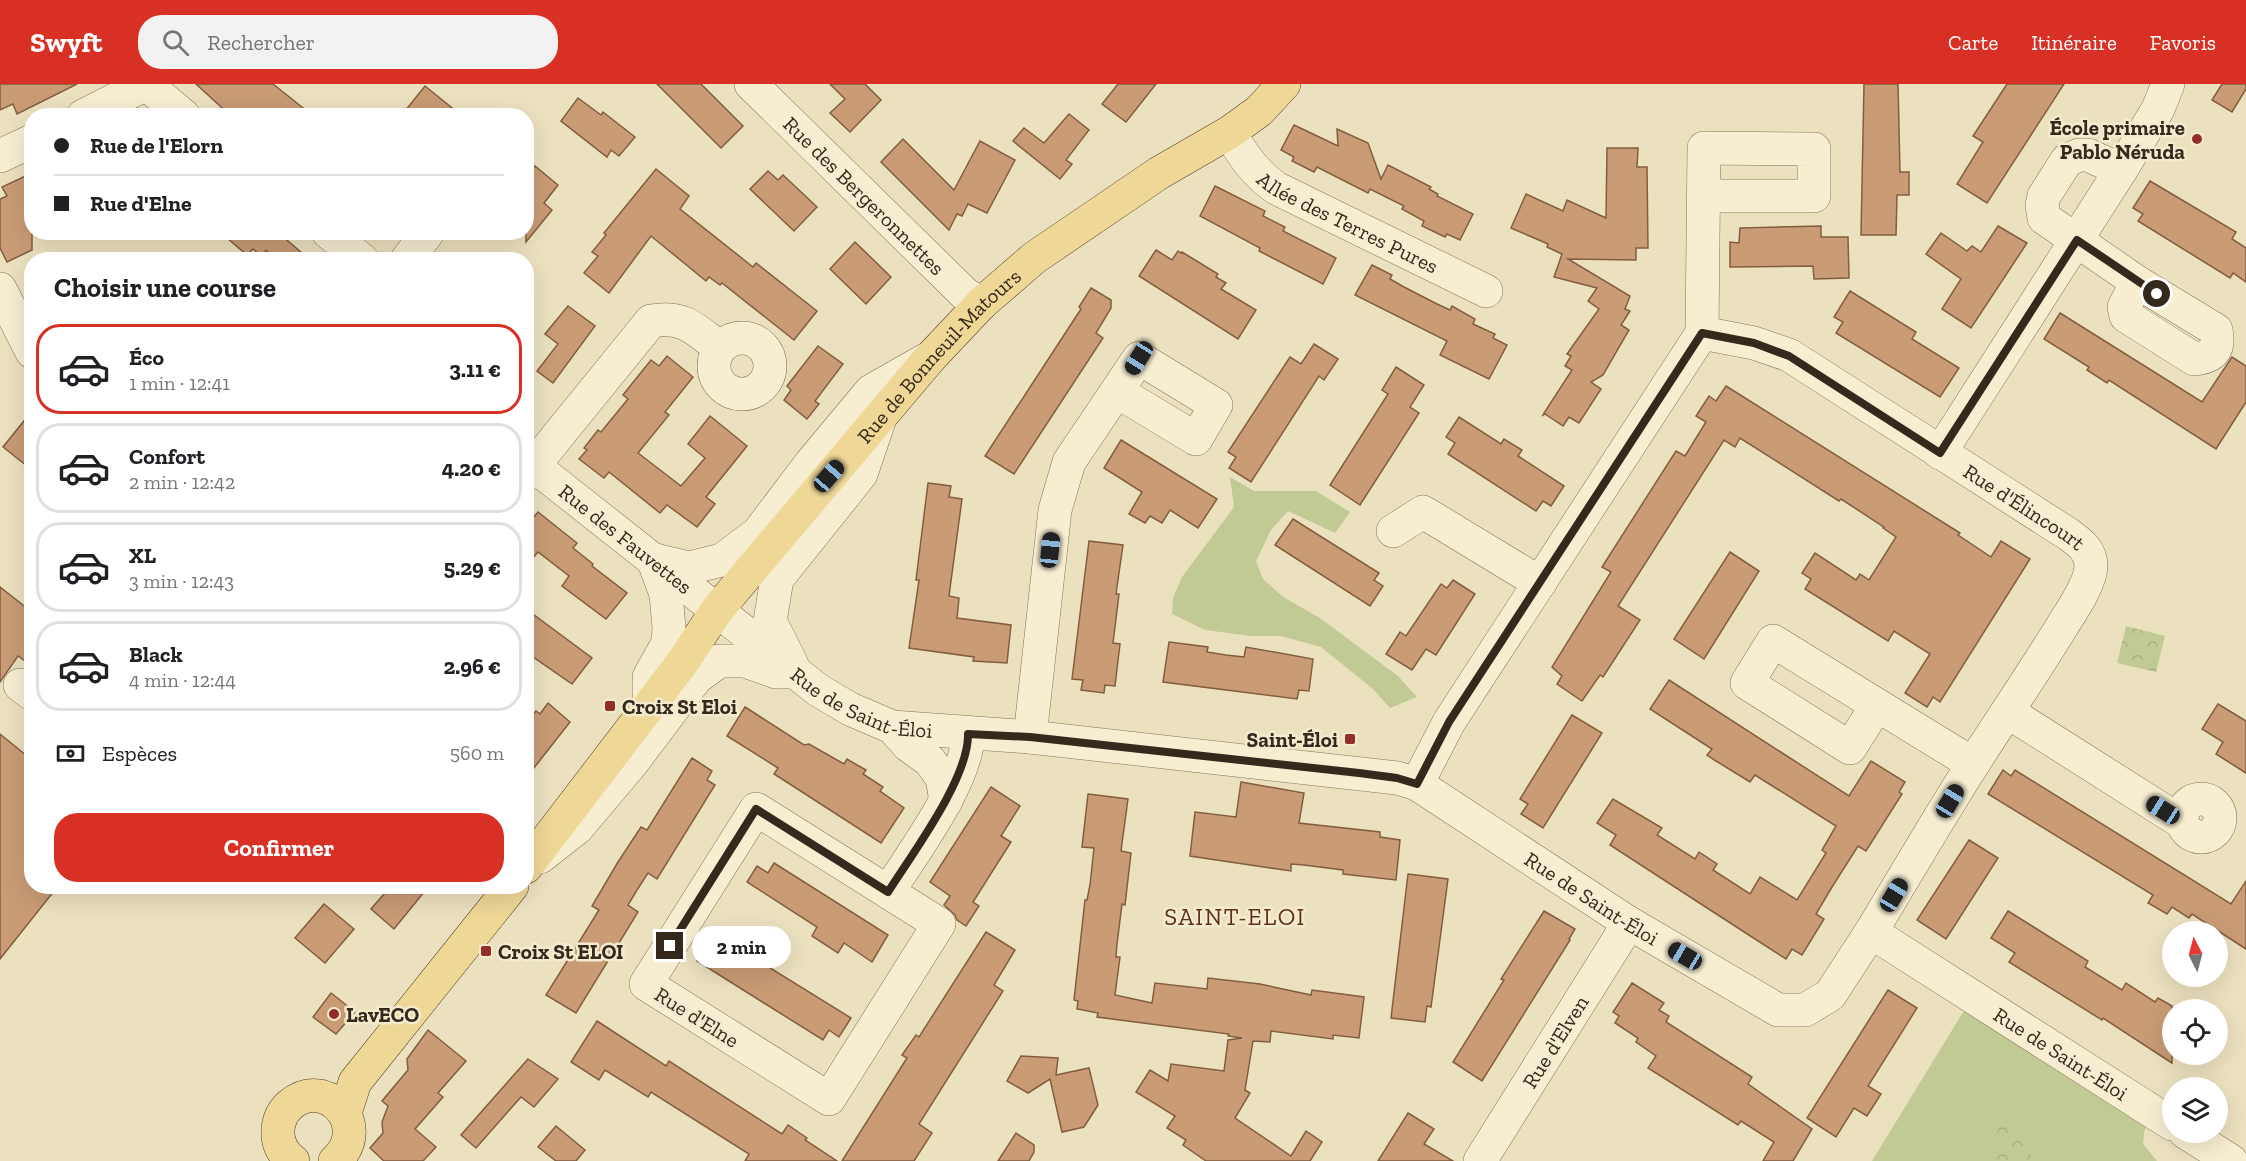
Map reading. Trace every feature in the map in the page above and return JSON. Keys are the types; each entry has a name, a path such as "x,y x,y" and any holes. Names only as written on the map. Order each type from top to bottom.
{"main road":[{"name":"Rue de Bonneuil-Matours","path":"534,857 682,663 717,610 930,358 981,304 1035,258 1159,173 1230,132 1259,111 1284,84"},
{"path":"345,1113 355,1082 506,894"},
{"path":"286,1158 278,1134 285,1109 299,1099 316,1096 355,1082"},
{"path":"316,1096 328,1098 338,1104 345,1113 350,1135 346,1156"}],"street":[{"path":"99,108 146,84 174,108"},
{"name":"Rue des Bergeronnettes","path":"751,84 965,294 981,304"},
{"path":"1940,453 2121,170 2158,109 2168,84"},
{"name":"Allée des Terres Pures","path":"1230,132 1239,150 1261,178 1276,188 1486,291"},
{"path":"0,156 24,145"},
{"path":"1417,784 1449,722 1702,333 1704,148 1814,148 1814,196 1704,196"},
{"path":"2121,170 2088,155 2073,157 2067,160 2044,196 2042,205 2044,218 2137,282"},
{"path":"338,240 352,252"},
{"path":"0,289 24,336"},
{"name":"Rue des Fauvettes","path":"534,466 651,321 668,318 687,324 720,348"},
{"name":"Rue d'Élincourt","path":"1702,333 1754,343 1789,356 2068,534 2089,554 2090,574 2077,601 1973,764 1871,932"},
{"path":"653,560 689,568 722,560 758,533 811,463 871,391 930,358"},
{"path":"1030,737 1055,510 1069,462 1118,392"},
{"path":"534,861 577,828 632,764 696,678 719,661 745,661 776,672 796,672 770,621 777,579 861,474 880,418"},
{"name":"Rue des Fauvettes","path":"534,474 653,560 717,610"},
{"path":"1393,531 1423,512 1540,583"},
{"path":"649,707 649,677 668,643 669,628 666,594 653,560"},
{"name":"Rue de Saint-Éloi","path":"717,610 818,690 850,709 892,728 1030,737 1397,778 1417,784 1629,923 1778,1010 1805,1010 1830,995 1871,932 2162,1118"},
{"path":"1877,705 1973,764"},
{"path":"2008,712 2183,822"},
{"path":"892,728 908,745 930,761 942,778 946,801"},
{"path":"888,892 946,801 969,747 968,734"},
{"name":"Rue d'Elne","path":"756,809 888,892 939,924 829,1099 646,984 756,809"},
{"name":"Rue d'Elven","path":"1480,1161 1629,923"},
{"path":"2202,1143 2231,1161"}],"green space":[{"path":"1230,477 1254,491 1316,491 1350,512 1335,533 1288,511 1271,530 1256,561 1263,579 1283,597 1320,618 1398,676 1417,697 1390,708 1373,689 1321,647 1281,636 1251,636 1205,630 1172,614 1173,598 1182,577 1234,507"},
{"path":"2126,626 2165,636 2156,672 2117,663"},
{"path":"1968,1004 2151,1116 2144,1132 2143,1144 2157,1161 1872,1161"},
{"path":"1997,1124 2029,1135 2031,1161 1995,1161"}],"building":[{"path":"0,84 77,84 29,108 24,108 24,110 17,114 13,104 0,110"},
{"path":"196,84 273,84 303,108 222,108"},
{"path":"657,84 701,84 743,126 721,148"},
{"path":"830,84 865,84 881,100 850,132 830,113 845,99"},
{"path":"1118,84 1156,84 1126,122 1102,104"},
{"path":"1864,84 1898,84 1900,172 1909,172 1909,195 1897,195 1896,235 1861,235"},
{"path":"2007,84 2064,84 1987,203 1957,184 1983,142 1973,136"},
{"path":"2222,84 2246,84 2246,89 2232,112 2212,100"},
{"path":"425,86 452,108 407,108"},
{"path":"578,98 601,115 603,112 635,137 619,156 611,150 607,157 561,121"},
{"path":"1069,114 1089,130 1066,160 1072,164 1060,179 1013,141 1024,128 1044,143"},
{"path":"1294,125 1338,146 1337,129 1368,143 1381,179 1388,165 1431,187 1429,189 1438,194 1437,196 1473,214 1460,240 1447,234 1445,237 1422,226 1424,221 1402,209 1404,206 1370,189 1368,193 1317,167 1314,172 1292,161 1294,157 1281,150"},
{"path":"903,139 954,190 980,141 1015,160 987,213 968,204 962,216 957,214 949,230 881,162"},
{"path":"1607,148 1638,148 1637,167 1647,167 1648,248 1636,248 1636,260 1568,259 1630,296 1625,309 1630,311 1621,325 1629,330 1603,375 1591,382 1601,389 1579,423 1569,417 1563,426 1545,414 1543,415 1572,370 1565,366 1571,356 1567,354 1599,309 1588,301 1597,288 1554,277 1562,254 1547,247 1548,244 1511,228 1526,194 1563,211 1567,200 1606,218"},
{"path":"534,167 558,185 544,203 552,210 534,232"},
{"path":"656,169 689,196 680,209 753,267 756,263 817,311 794,340 722,283 720,285 709,277 706,281 651,236 609,293 584,273 598,256 592,252 606,235 604,233"},
{"path":"768,171 778,180 783,175 817,207 794,231 750,189"},
{"path":"24,177 24,240 32,240 32,250 7,262 0,248 0,199 7,196 2,187"},
{"path":"2150,181 2236,232 2232,239 2246,248 2246,282 2233,273 2230,278 2138,221 2143,214 2133,208"},
{"path":"1215,186 1265,211 1263,216 1285,227 1283,231 1336,258 1323,284 1259,251 1260,248 1200,216"},
{"path":"1821,226 1821,237 1848,237 1849,278 1814,279 1813,266 1730,267 1730,242 1739,243 1740,228"},
{"path":"1998,226 2027,243 1971,328 1942,309 1961,279 1926,254 1941,233 1967,251 1972,246 1981,252"},
{"path":"229,240 287,240 301,252 268,252 266,250 257,252 253,249 250,252 243,252"},
{"path":"855,242 891,277 866,304 830,269"},
{"path":"1156,250 1172,260 1178,251 1182,252 1218,274 1216,277 1226,283 1221,289 1256,310 1238,339 1139,276"},
{"path":"1372,265 1392,275 1390,279 1404,287 1450,310 1452,306 1475,319 1473,324 1495,334 1493,338 1507,345 1489,379 1440,355 1447,341 1355,295"},
{"path":"1091,288 1111,300 1111,308 1096,333 1103,338 1014,474 985,456 1081,309 1079,307"},
{"path":"1850,291 1916,332 1912,339 1959,368 1940,397 1836,333 1843,322 1834,317"},
{"path":"568,306 595,326 553,383 537,371 558,344 545,334"},
{"path":"2060,313 2202,402 2232,357 2246,366 2246,402 2216,449 2109,380 2107,383 2087,370 2089,367 2044,339"},
{"path":"1314,344 1338,359 1324,380 1319,376 1251,482 1229,468 1236,457 1228,452 1290,357 1301,364"},
{"path":"818,346 843,364 815,401 819,404 807,419 784,400 791,390 787,386"},
{"path":"667,356 693,377 665,412 669,415 638,453 681,486 705,458 688,444 710,416 747,446 706,497 715,504 697,527 667,505 660,513 609,472 604,478 579,459 587,450 584,448 598,430 601,432 628,399 623,395 651,360 659,366"},
{"path":"1396,367 1424,385 1410,407 1419,413 1360,505 1330,485 1388,394 1382,390"},
{"path":"1726,386 1960,533 1958,535 1991,557 2001,541 2030,559 1940,702 1933,697 1927,707 1905,693 1930,654 1894,631 1888,641 1805,589 1811,579 1802,573 1815,553 1856,580 1860,574 1869,580 1896,537 1841,499 1839,501 1740,438 1735,447 1724,440 1618,606 1640,620 1603,677 1600,675 1582,701 1557,684 1562,676 1552,667 1611,572 1602,567 1676,451 1685,456 1706,422 1696,416 1709,396 1716,401"},
{"path":"1459,417 1501,444 1504,439 1522,450 1518,456 1564,486 1551,506 1543,501 1536,511 1448,454 1455,443 1446,437"},
{"path":"24,421 24,464 3,447"},
{"path":"1121,440 1217,499 1198,528 1170,510 1162,523 1150,516 1145,523 1129,514 1142,492 1104,468"},
{"path":"928,483 951,486 949,497 962,499 949,596 959,598 957,618 1011,625 1007,663 973,661 974,657 909,648 919,580 916,580"},
{"path":"538,512 577,543 573,548 627,593 606,619 562,586 569,576 538,552 534,557 534,517"},
{"path":"1293,519 1379,573 1374,580 1383,586 1370,606 1275,545"},
{"path":"1089,541 1123,545 1116,594 1119,594 1113,643 1120,644 1115,686 1105,685 1104,693 1081,690 1083,680 1072,679"},
{"path":"1730,552 1759,571 1704,659 1674,639"},
{"path":"1453,580 1475,594 1436,655 1426,649 1412,670 1386,654 1400,632 1406,636 1441,584 1447,588"},
{"path":"0,587 24,606 24,660 18,656 0,682"},
{"path":"534,615 592,658 572,684 534,658"},
{"path":"1169,642 1208,647 1207,652 1226,655 1244,657 1246,647 1313,659 1309,691 1299,690 1297,699 1163,682"},
{"path":"1669,680 1849,796 1871,761 1905,782 1899,792 1902,794 1866,851 1858,846 1832,887 1816,914 1824,919 1802,955 1792,949 1786,959 1610,845 1616,835 1597,823 1613,799 1662,828 1657,835 1695,859 1699,852 1717,864 1713,870 1750,894 1760,877 1797,900 1826,853 1822,850 1836,826 1755,775 1750,782 1716,761 1707,755 1712,749 1650,709"},
{"path":"548,703 570,722 534,768 534,713 536,711 540,714"},
{"path":"2218,704 2246,721 2246,773 2216,754 2223,742 2202,729"},
{"path":"745,707 804,745 809,744 844,764 847,759 866,770 863,774 883,787 880,791 904,808 881,843 774,774 778,768 727,736"},
{"path":"1572,715 1602,733 1543,828 1521,814 1528,804 1520,799"},
{"path":"0,734 24,754 24,894 52,894 0,959"},
{"path":"692,758 712,771 707,780 715,785 657,879 648,873 637,890 628,905 638,912 576,1013 546,995 599,910 592,906 618,862 641,827 647,830"},
{"path":"2003,770 2011,776 2015,770 2231,904 2246,881 2246,949 2228,937 2228,921 2203,921 2192,914 2189,918 2172,907 2167,914 2148,903 2153,895 1988,794"},
{"path":"1241,782 1304,793 1299,823 1380,832 1380,837 1400,840 1396,880 1343,874 1343,870 1304,865 1291,864 1291,871 1190,856 1195,812 1236,817"},
{"path":"991,787 1020,806 1001,836 1011,842 973,902 979,906 966,926 957,920 944,905 950,896 930,882"},
{"path":"1088,794 1128,799 1121,851 1131,853 1125,905 1122,904 1117,944 1116,957 1120,957 1115,995 1152,1003 1155,983 1207,989 1208,978 1260,984 1311,995 1312,990 1364,997 1359,1038 1333,1035 1333,1039 1271,1031 1270,1042 1253,1041 1245,1090 1250,1093 1235,1118 1291,1156 1306,1131 1322,1142 1310,1161 1206,1161 1183,1145 1186,1140 1167,1128 1175,1116 1136,1092 1150,1070 1168,1081 1171,1064 1224,1071 1228,1040 1242,1038 1228,1036 1229,1034 1097,1017 1098,1013 1077,1009 1078,1001 1074,1000 1085,900 1087,900 1090,885 1094,848 1082,847"},
{"path":"1969,840 1998,858 1946,939 1917,920"},
{"path":"774,863 888,935 872,962 844,943 838,953 812,936 817,927 747,882 757,866 768,873"},
{"path":"1408,874 1448,879 1431,1007 1427,1006 1425,1022 1391,1018"},
{"path":"384,894 422,894 394,929 371,909"},
{"path":"324,904 354,929 325,963 295,938"},
{"path":"1544,911 1575,929 1482,1081 1453,1062"},
{"path":"2008,911 2088,961 2085,967 2122,990 2126,983 2155,1002 2158,998 2162,1000 2162,1056 2009,962 2015,953 1991,938"},
{"path":"986,932 1015,950 994,985 1003,991 919,1124 932,1133 914,1161 842,1161 907,1058 902,1055 916,1035 919,1037"},
{"path":"714,933 851,1018 839,1037 829,1030 823,1040 697,961"},
{"path":"1632,983 1664,1003 1659,1010 1669,1016 1666,1022 1752,1077 1748,1084 1812,1129 1793,1161 1763,1161 1774,1142 1741,1121 1738,1125 1648,1068 1656,1056 1636,1042 1638,1038 1615,1023 1619,1016 1613,1012"},
{"path":"1888,990 1917,1008 1868,1086 1881,1094 1867,1116 1854,1108 1836,1137 1807,1118"},
{"name":"LavECO","path":"331,993 355,1012 336,1034 313,1017"},
{"path":"597,1021 666,1066 669,1061 782,1134 788,1125 807,1138 805,1140 837,1161 745,1161 749,1154 651,1092 648,1097 605,1070 599,1080 571,1062"},
{"path":"428,1030 466,1061 438,1093 443,1097 415,1129 436,1147 423,1161 384,1161 370,1148 383,1133 382,1122 388,1106 382,1101 408,1070 407,1059"},
{"path":"1021,1056 1058,1058 1056,1075 1089,1068 1098,1105 1084,1127 1062,1132 1050,1079 1028,1093 1007,1081"},
{"path":"528,1059 558,1079 534,1107 521,1097 476,1148 461,1135"},
{"path":"1408,1113 1434,1129 1424,1144 1453,1161 1378,1161"},
{"path":"556,1126 585,1150 576,1161 556,1161 538,1147"},
{"path":"1016,1133 1034,1145 1034,1152 1029,1161 998,1161"}],"place":[{"name":"École primaire Pablo Néruda","path":"2197,139"},
{"name":"Croix St Eloi","path":"610,706"},
{"name":"Saint-Éloi","path":"1350,739"},
{"name":"Croix St ELOI","path":"486,951"},
{"name":"LavECO","path":"334,1014"}],"district":[{"name":"SAINT-ELOI","path":"1235,916"}],"route":[{"path":"670,946 756,809 888,892 946,801 969,747 968,734 1030,737 1359,773 1397,778 1417,784 1449,722 1702,333 1754,343 1789,356 1940,453 2077,240 2157,294"}]}
